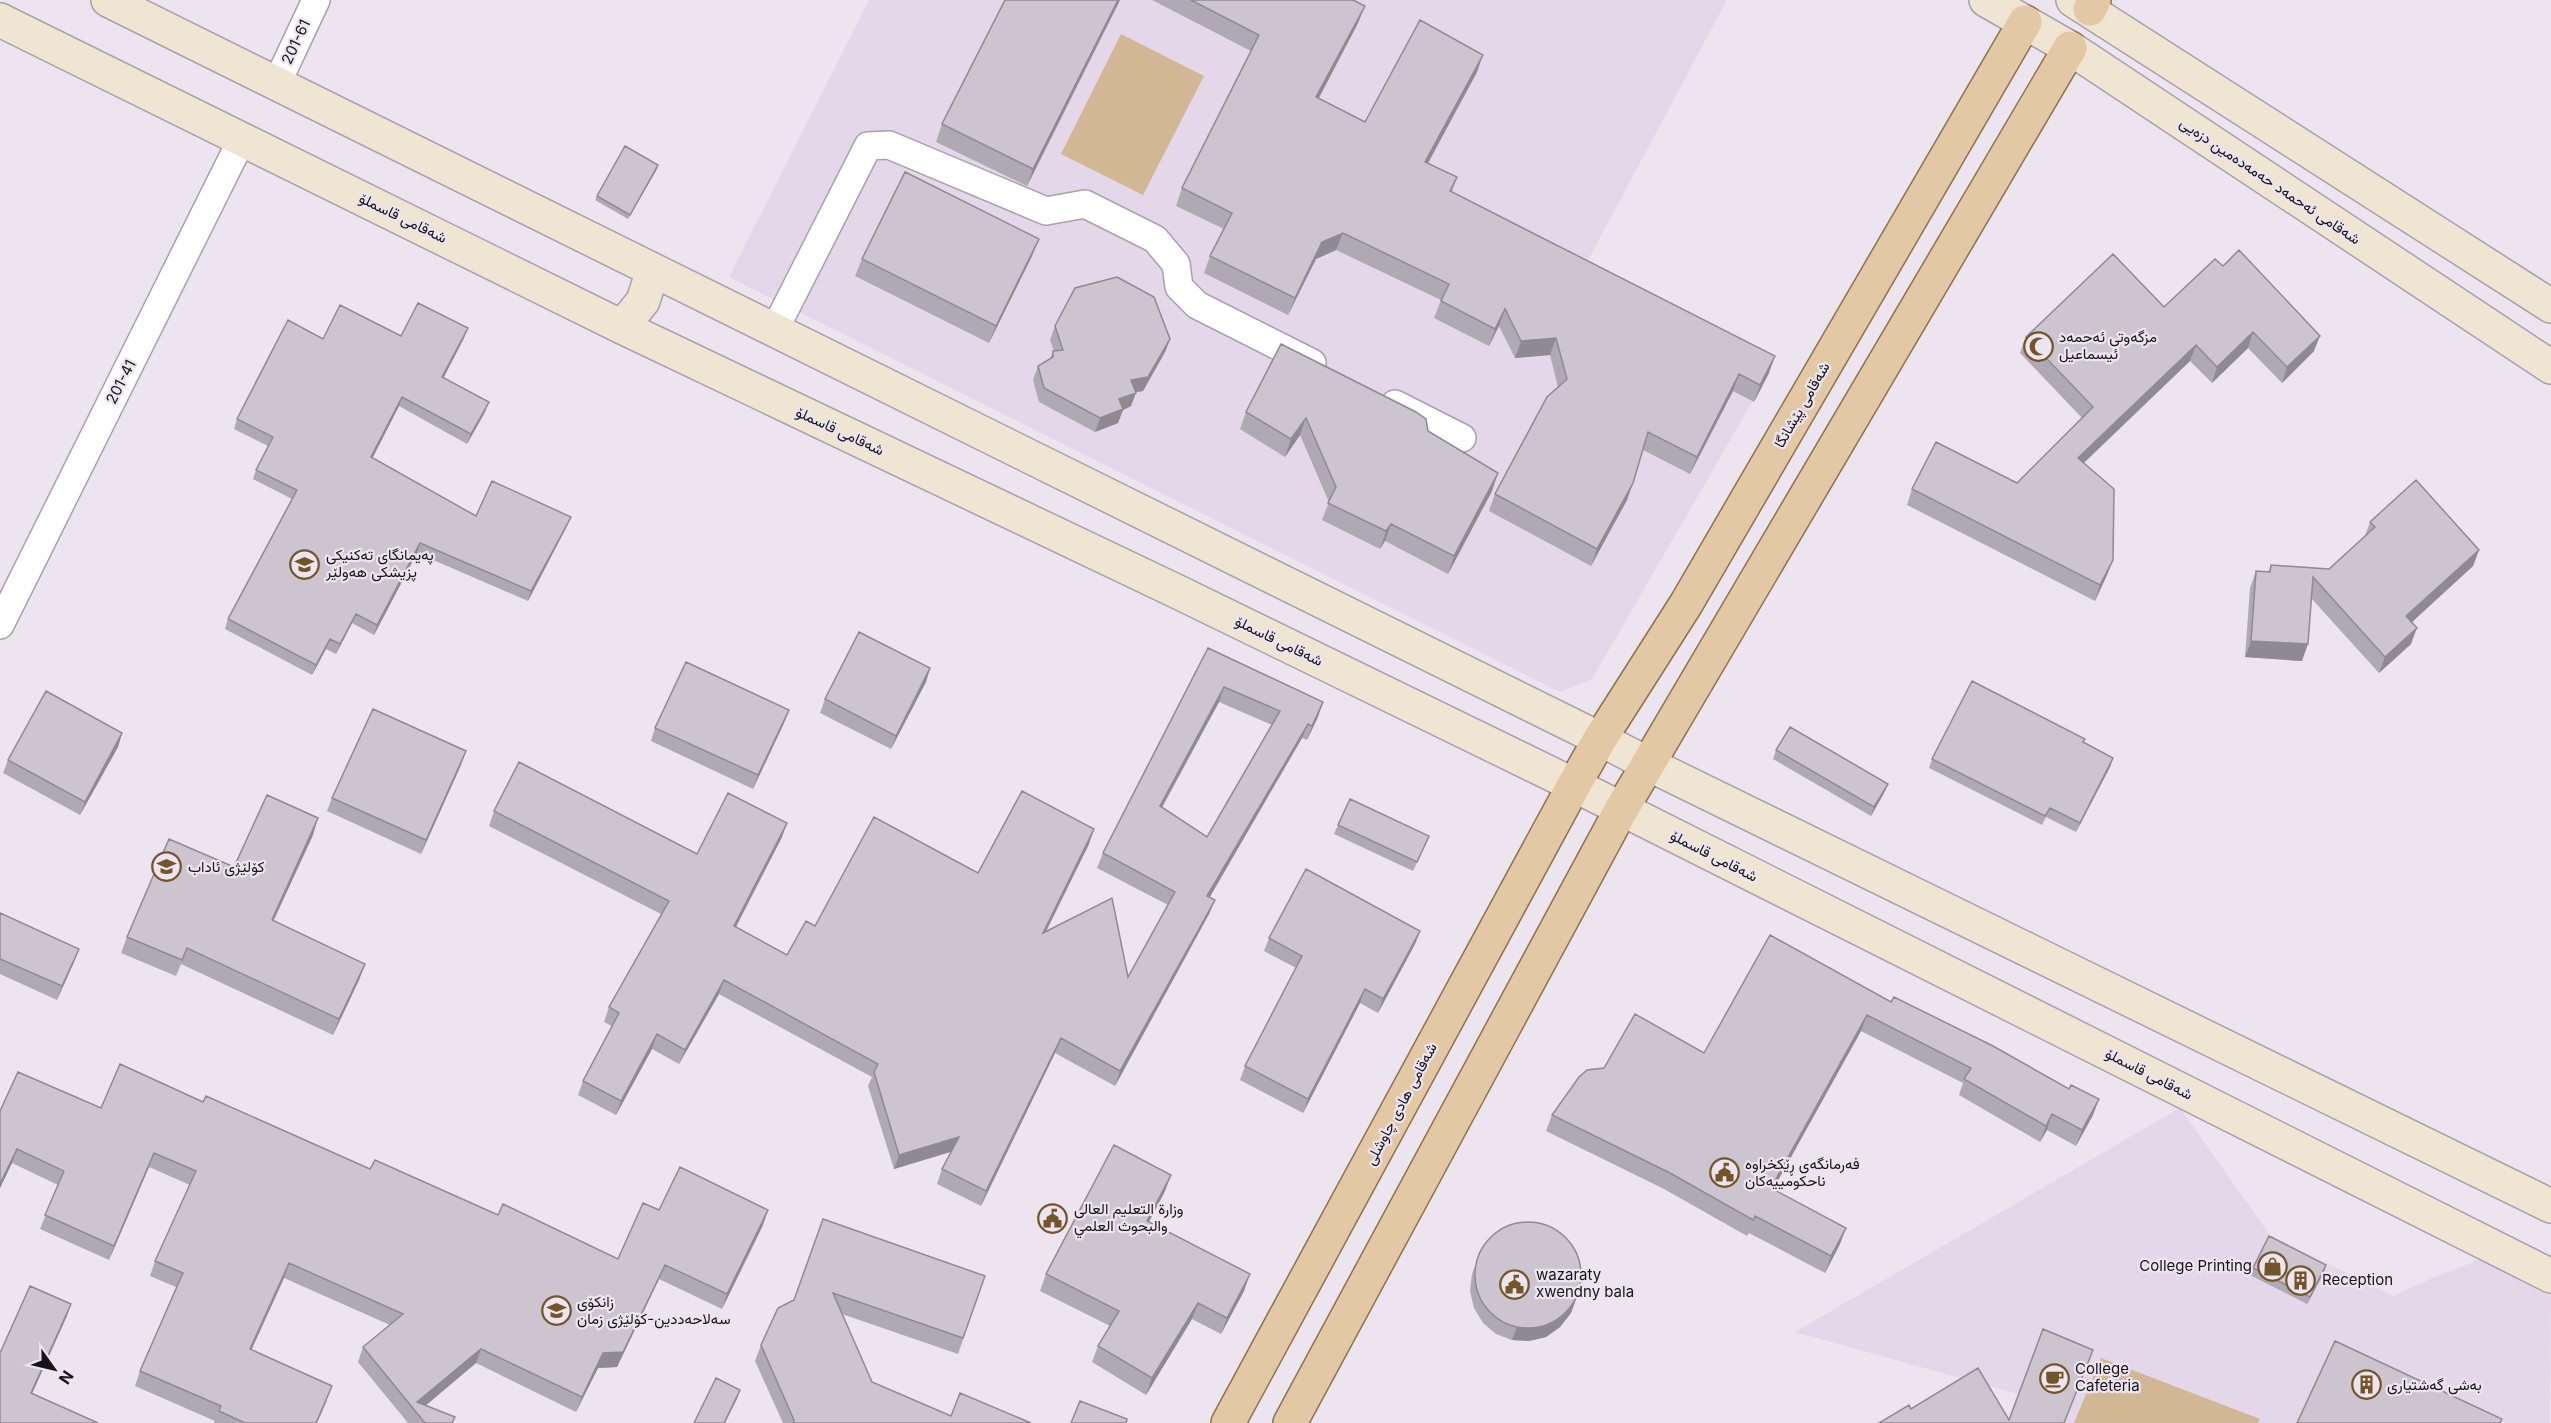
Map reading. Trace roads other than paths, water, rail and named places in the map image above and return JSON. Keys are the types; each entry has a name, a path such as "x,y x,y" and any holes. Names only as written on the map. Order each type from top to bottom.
{"main road":[{"path":"108,0 1648,764 2551,1206"},
{"name":"شەقامی ئەحمەد حەمەدەمین دزەیی","path":"1986,0 2070,48 2551,367"},
{"path":"2086,3 2551,306"},
{"name":"شەقامی قاسملۆ","path":"0,20 622,327 1178,592 1574,786 2551,1275"},
{"name":"شەقامی پێشانگا","path":"1574,786 1600,739 1686,603 2025,22"},
{"path":"1290,1423 1621,810 2070,48"},
{"path":"2003,62 2010,54 2020,50 2031,51 2041,56 2048,64 2049,85"},
{"path":"622,327 643,301 653,270"},
{"name":"شەقامی هادی چاوشلی","path":"1228,1423 1574,786"}],"street":[{"name":"201-61","path":"277,83 316,0"},
{"name":"201-41","path":"0,625 242,139"},
{"path":"775,329 868,146 889,145 1046,211 1085,204 1155,239 1176,264 1179,287 1197,305 1335,374"},
{"path":"1377,395 1462,438"}],"place":[{"name":"مزگەوتی ئەحمەد ئیسماعیل","path":"2038,346"},
{"name":"پەیمانگای تەکنیکی پزیشکی هەولێر","path":"305,564"},
{"name":"کۆلێژی ئاداب","path":"167,867"},
{"name":"فەرمانگەی ڕێکخراوە ناحکومییەکان","path":"1724,1173"},
{"name":"وزارة التعليم العالى والبحوث العلمي","path":"1053,1218"},
{"name":"College Printing","path":"2273,1266"},
{"name":"Reception","path":"2301,1280"},
{"name":"wazaraty xwendny bala","path":"1515,1284"},
{"name":"زانکۆی سەلاحەددین-کۆلێژی زمان","path":"556,1311"},
{"name":"College Cafeteria","path":"2054,1378"},
{"name":"بەشی گەشتیاری","path":"2366,1385"}]}
